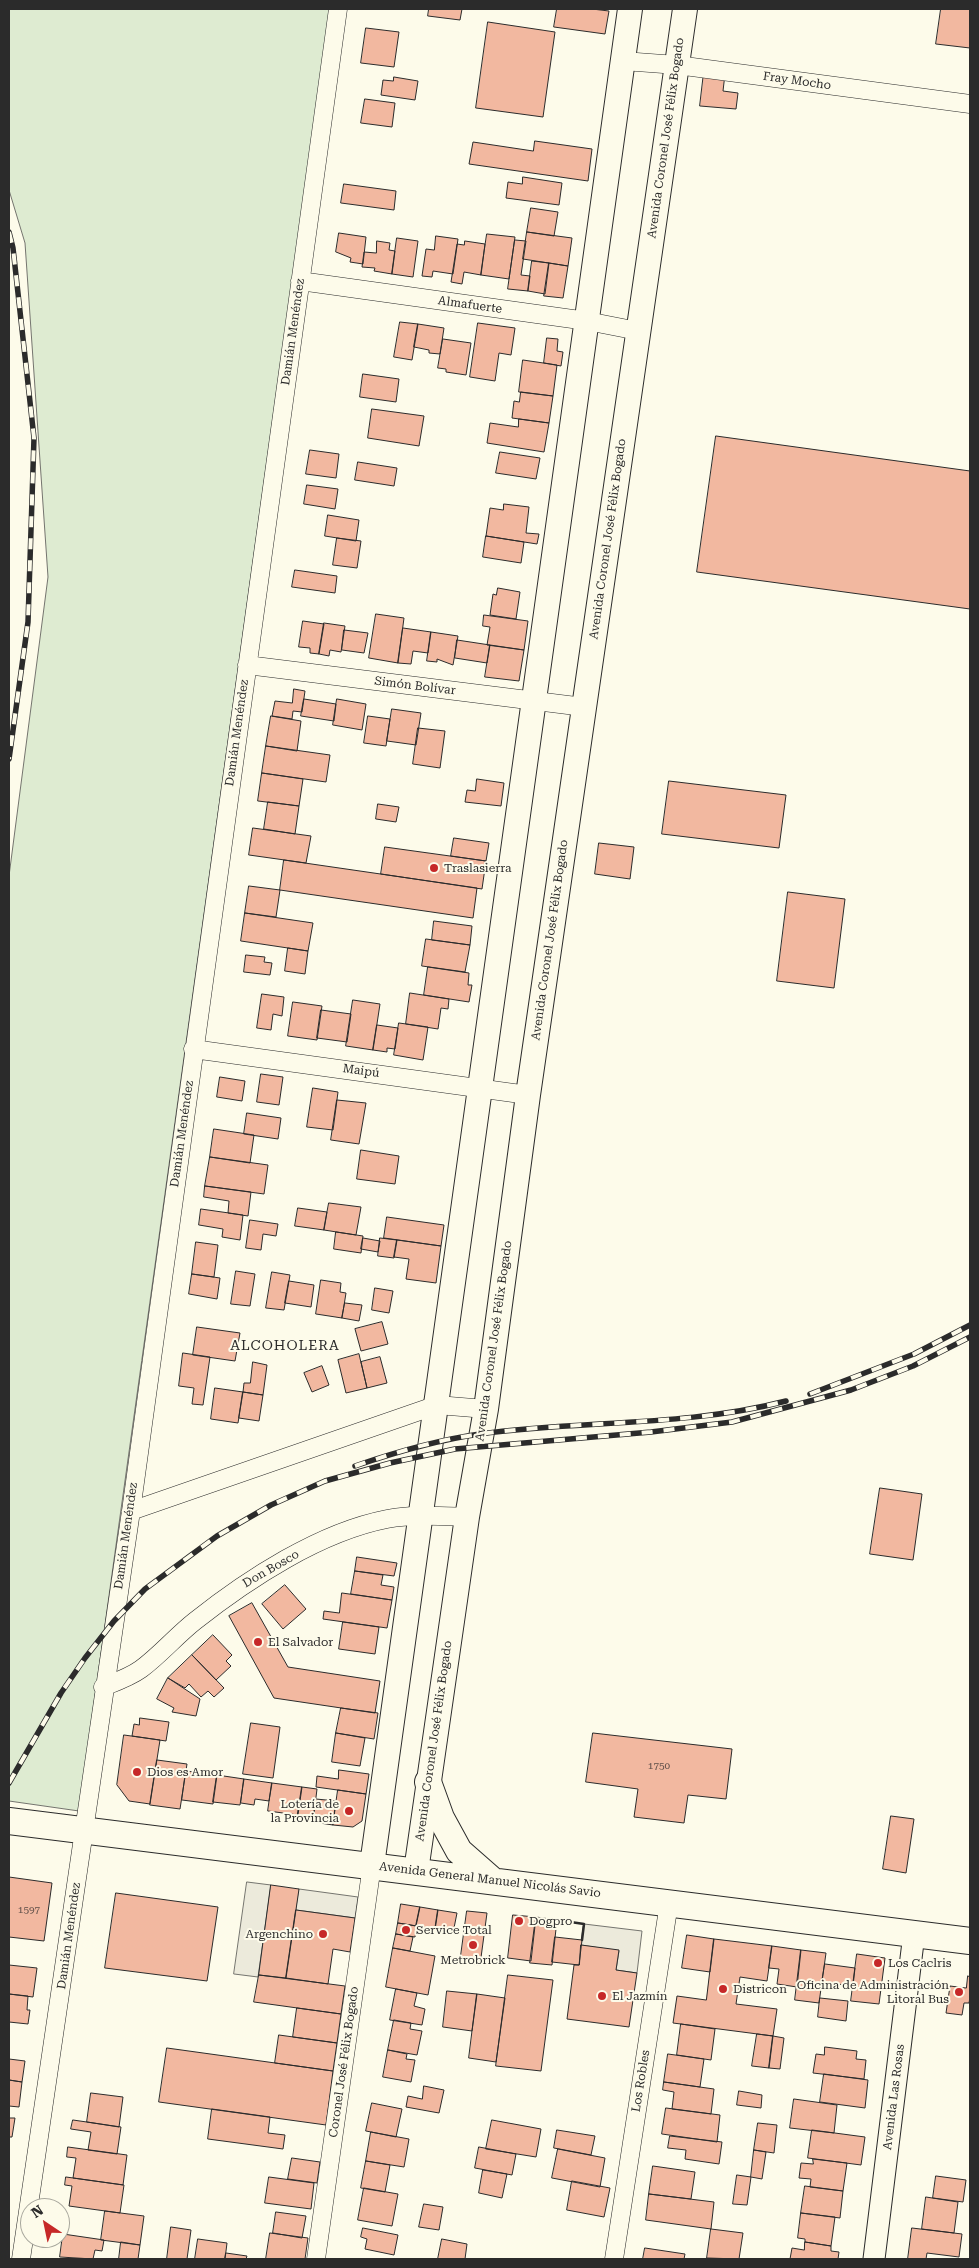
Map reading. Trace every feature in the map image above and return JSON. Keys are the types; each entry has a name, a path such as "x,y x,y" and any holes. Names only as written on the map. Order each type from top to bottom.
{"main road":[{"path":"372,1865 630,9"},
{"name":"Avenida Coronel José Félix Bogado","path":"416,1871 467,1517 486,1409 528,1095 685,9"},
{"path":"428,1782 442,1818 459,1850 492,1880"},
{"name":"Avenida General Manuel Nicolás Savio","path":"9,1820 970,1941"}],"street":[{"name":"Damián Menéndez","path":"21,2259 130,1511 338,9"},
{"name":"Fray Mocho","path":"623,61 677,65 970,104"},
{"name":"Almafuerte","path":"300,281 587,321 638,332"},
{"name":"Simón Bolívar","path":"247,665 584,707"},
{"name":"Maipú","path":"193,1049 528,1095"},
{"path":"130,1511 437,1405 486,1409"},
{"name":"Don Bosco","path":"103,1687 141,1669 186,1628 230,1593 306,1549 350,1528 389,1518 421,1515 467,1517"},
{"name":"Coronel José Félix Bogado","path":"316,2259 372,1865"},
{"name":"Los Robles","path":"614,2259 668,1903"},
{"name":"Avenida Las Rosas","path":"874,2259 914,1934"}],"green space":[{"path":"9,9 330,9 79,1811 9,1801 9,876 48,577 25,243 9,190"}],"shaded area":[{"path":"247,1882 271,1885 258,1977 234,1974"},
{"path":"299,1889 358,1897 355,1918 296,1910"},
{"path":"584,1924 642,1931 637,1973 616,1970 619,1951 581,1945"}],"building":[{"path":"429,9 462,9 460,20 428,16"},
{"path":"557,9 609,11 605,34 554,27"},
{"path":"941,9 970,9 970,48 936,44"},
{"path":"488,22 555,32 543,117 476,108"},
{"path":"366,28 399,32 394,67 361,63"},
{"path":"704,72 725,74 723,91 738,93 736,109 700,106"},
{"path":"394,77 418,81 415,100 381,95 383,80 393,81"},
{"path":"365,99 395,103 392,127 361,123"},
{"path":"535,141 592,149 588,181 469,164 473,142 533,151"},
{"path":"523,177 562,183 559,205 506,198 508,182 522,184"},
{"path":"344,184 396,191 394,210 341,203"},
{"path":"531,208 558,212 554,236 527,232"},
{"path":"527,232 572,238 568,266 523,259"},
{"path":"339,233 366,237 363,264 350,262 351,258 336,252"},
{"path":"487,234 515,237 509,279 481,275"},
{"path":"436,236 458,239 453,274 433,271 432,277 422,276 426,249 434,250"},
{"path":"397,238 418,241 413,277 392,274"},
{"path":"515,240 526,241 521,275 530,276 528,291 508,289"},
{"path":"377,241 390,243 389,250 395,251 392,274 374,271 375,268 362,267 364,252 376,253"},
{"path":"465,241 485,244 481,275 464,272 462,284 451,282 457,244 464,245"},
{"path":"532,261 549,263 545,294 528,291"},
{"path":"549,263 568,266 563,298 544,296"},
{"path":"400,322 418,324 412,360 394,357"},
{"path":"478,323 515,328 511,355 499,353 495,381 470,377"},
{"path":"418,324 444,328 440,354 429,353 429,350 414,347"},
{"path":"547,338 558,339 557,351 563,352 561,366 544,363"},
{"path":"443,339 471,343 466,375 446,372 446,369 438,368"},
{"path":"523,360 557,365 553,396 519,392"},
{"path":"363,374 399,379 396,402 360,397"},
{"path":"521,392 553,396 549,423 512,418 514,401 519,402"},
{"path":"372,409 424,416 419,446 368,438"},
{"path":"519,419 549,423 544,452 487,443 490,423 518,427"},
{"path":"716,436 970,471 970,609 697,572"},
{"path":"310,450 339,454 336,478 306,474"},
{"path":"500,452 540,458 536,479 496,473"},
{"path":"358,462 397,468 394,486 355,480"},
{"path":"307,485 338,489 335,509 304,504"},
{"path":"504,504 529,507 526,533 539,534 537,544 486,536 490,508 503,510"},
{"path":"328,515 359,520 356,541 325,536"},
{"path":"486,536 524,542 521,563 483,557"},
{"path":"337,538 361,541 357,568 333,565"},
{"path":"295,570 337,576 335,593 292,587"},
{"path":"498,588 520,592 516,619 490,615 493,594 496,595"},
{"path":"376,614 404,618 398,663 369,658"},
{"path":"484,615 528,621 524,650 487,645 490,627 483,626"},
{"path":"303,621 324,624 319,654 310,653 310,648 299,647"},
{"path":"324,623 345,626 341,652 330,650 329,656 319,654"},
{"path":"403,628 431,632 428,653 413,651 411,664 398,663"},
{"path":"344,630 368,633 364,653 342,650"},
{"path":"431,632 458,636 453,665 437,659 437,662 427,661"},
{"path":"457,640 490,645 487,663 455,658"},
{"path":"490,645 524,650 519,681 485,677"},
{"path":"294,689 305,691 302,712 293,711 292,719 272,716 275,701 292,703"},
{"path":"304,699 336,704 334,721 301,716"},
{"path":"337,699 366,704 362,730 333,725"},
{"path":"392,709 421,713 416,745 387,741"},
{"path":"271,716 301,721 297,751 266,746"},
{"path":"368,716 390,719 386,746 364,743"},
{"path":"418,728 445,731 440,768 413,764"},
{"path":"266,746 330,755 326,782 262,773"},
{"path":"262,773 303,779 299,806 258,801"},
{"path":"477,779 504,783 501,806 465,802 467,790 475,791"},
{"path":"669,781 786,795 779,848 662,834"},
{"path":"268,802 299,806 295,834 264,829"},
{"path":"378,804 399,807 396,822 376,819"},
{"path":"253,828 311,836 306,863 249,855"},
{"path":"454,838 489,843 486,861 451,856"},
{"path":"599,843 634,847 630,879 595,874"},
{"name":"Traslasierra","path":"385,847 486,861 482,889 381,874"},
{"path":"284,860 477,888 473,918 280,890"},
{"path":"249,886 280,890 276,917 245,913"},
{"path":"788,892 845,899 834,988 777,981"},
{"path":"245,913 313,923 308,951 241,941"},
{"path":"434,921 472,926 470,945 432,940"},
{"path":"426,939 470,945 465,972 422,966"},
{"path":"288,948 308,951 305,974 285,971"},
{"path":"246,955 265,957 264,962 272,963 270,975 244,972"},
{"path":"428,967 469,973 468,985 472,985 469,1002 424,995"},
{"path":"410,993 449,999 448,1009 441,1008 438,1029 406,1024"},
{"path":"262,994 284,997 282,1016 273,1014 271,1030 257,1028"},
{"path":"353,1000 380,1004 373,1050 346,1046"},
{"path":"293,1002 322,1006 317,1040 288,1036"},
{"path":"321,1010 351,1014 347,1042 317,1038"},
{"path":"399,1023 428,1027 423,1060 394,1055"},
{"path":"377,1025 398,1028 395,1049 387,1048 387,1052 373,1050"},
{"path":"261,1074 283,1077 279,1105 257,1102"},
{"path":"220,1077 245,1081 242,1101 217,1097"},
{"path":"313,1088 338,1092 333,1130 307,1127"},
{"path":"337,1100 366,1103 359,1144 331,1140"},
{"path":"247,1113 281,1118 278,1139 244,1134"},
{"path":"214,1129 254,1135 250,1163 210,1157"},
{"path":"361,1150 399,1156 395,1184 357,1179"},
{"path":"210,1157 268,1165 264,1194 205,1186"},
{"path":"205,1186 251,1192 248,1216 228,1213 229,1201 204,1197"},
{"path":"329,1203 361,1207 356,1235 324,1230"},
{"path":"298,1208 327,1212 324,1230 295,1226"},
{"path":"201,1209 243,1215 240,1240 222,1237 223,1229 199,1225"},
{"path":"387,1217 444,1225 441,1246 384,1238"},
{"path":"250,1220 278,1224 276,1236 263,1234 261,1250 246,1248"},
{"path":"336,1232 363,1236 361,1253 334,1249"},
{"path":"363,1238 380,1241 378,1252 361,1249"},
{"path":"380,1238 397,1240 394,1258 378,1256"},
{"path":"397,1240 441,1246 436,1283 406,1279 409,1259 394,1257"},
{"path":"196,1242 218,1245 214,1277 192,1274"},
{"path":"236,1271 255,1274 250,1306 231,1304"},
{"path":"272,1272 290,1275 284,1310 266,1308"},
{"path":"192,1274 220,1278 217,1299 189,1294"},
{"path":"321,1280 341,1283 340,1292 346,1293 342,1318 316,1314"},
{"path":"289,1281 314,1285 311,1307 285,1303"},
{"path":"375,1288 393,1291 389,1313 372,1310"},
{"path":"345,1303 362,1305 359,1321 342,1318"},
{"path":"382,1322 388,1344 361,1351 355,1329"},
{"path":"197,1327 240,1333 235,1361 193,1355"},
{"path":"183,1353 210,1357 203,1405 192,1404 194,1388 179,1386"},
{"path":"359,1354 367,1388 346,1393 338,1360"},
{"path":"380,1357 387,1383 367,1388 361,1362"},
{"path":"253,1362 267,1365 263,1395 243,1392 244,1383 250,1383"},
{"path":"322,1366 329,1385 312,1392 304,1373"},
{"path":"215,1388 243,1392 238,1423 211,1419"},
{"path":"243,1392 263,1395 259,1421 239,1418"},
{"path":"880,1488 922,1494 913,1560 870,1554"},
{"path":"357,1557 397,1563 394,1576 355,1571"},
{"path":"355,1571 383,1575 381,1585 394,1587 392,1600 351,1594"},
{"path":"285,1585 306,1609 283,1629 262,1604"},
{"path":"342,1593 392,1600 387,1628 323,1619 324,1611 339,1613"},
{"name":"El Salvador","path":"252,1603 288,1667 380,1681 375,1713 274,1698 229,1616"},
{"path":"343,1622 379,1627 375,1654 339,1649"},
{"path":"213,1635 232,1655 226,1661 231,1666 216,1680 192,1655"},
{"path":"192,1655 224,1688 214,1697 208,1691 201,1697 189,1684 185,1688 168,1678"},
{"path":"168,1678 200,1699 196,1716 172,1712 174,1708 157,1699"},
{"path":"341,1708 378,1713 374,1739 336,1733"},
{"path":"140,1718 169,1722 166,1741 132,1736 134,1724 139,1725"},
{"path":"251,1723 280,1727 273,1778 243,1774"},
{"path":"336,1733 365,1738 360,1766 332,1762"},
{"path":"593,1733 732,1749 726,1799 688,1795 684,1823 634,1817 638,1789 586,1782"},
{"name":"Dios es Amor","path":"124,1735 160,1740 150,1804 129,1801 117,1785"},
{"path":"157,1760 187,1764 180,1809 150,1805"},
{"path":"339,1770 369,1774 366,1794 316,1787 317,1776 338,1779"},
{"path":"186,1771 217,1775 213,1804 182,1800"},
{"path":"217,1775 244,1779 240,1805 213,1802"},
{"path":"244,1779 272,1783 269,1801 255,1799 254,1805 241,1803"},
{"path":"272,1783 302,1787 298,1815 268,1811"},
{"path":"302,1787 317,1789 313,1822 297,1819"},
{"name":"Lotería de la Provincia","path":"338,1790 366,1794 362,1821 353,1827 333,1825"},
{"path":"316,1799 336,1801 333,1825 313,1822"},
{"path":"891,1816 914,1819 906,1873 883,1869"},
{"path":"9,1877 52,1883 44,1941 9,1937"},
{"path":"271,1885 299,1889 286,1978 259,1975"},
{"path":"116,1893 218,1907 207,1981 105,1968"},
{"path":"401,1904 420,1907 416,1926 398,1923"},
{"path":"420,1907 438,1910 435,1930 416,1926"},
{"name":"Argenchino","path":"296,1910 355,1918 350,1952 333,1949 328,1984 286,1978"},
{"path":"438,1910 457,1913 453,1933 435,1930"},
{"name":"Metrobrick","path":"467,1911 487,1913 480,1965 460,1963"},
{"path":"513,1915 536,1917 531,1961 508,1958"},
{"path":"536,1917 557,1920 552,1965 530,1963"},
{"name":"Service Total","path":"398,1923 417,1926 415,1937 396,1934"},
{"path":"396,1934 413,1937 410,1951 393,1948"},
{"path":"687,1935 714,1939 710,1972 682,1968"},
{"path":"555,1937 582,1940 579,1965 552,1962"},
{"name":"Districon","path":"714,1939 772,1946 767,1981 740,1977 736,2004 777,2009 773,2036 673,2023 677,1996 706,2000"},
{"name":"El Jazmín","path":"581,1945 619,1950 616,1970 637,1973 629,2027 567,2019 574,1965 579,1965"},
{"path":"772,1946 801,1950 797,1987 777,1984 779,1969 769,1968"},
{"path":"393,1948 435,1956 428,1995 386,1987"},
{"path":"801,1950 826,1953 819,2003 795,2000"},
{"path":"857,1954 885,1958 879,2004 851,2001"},
{"path":"825,1964 855,1968 853,1986 822,1982"},
{"path":"9,1965 37,1968 33,1997 9,1994"},
{"path":"259,1975 345,1986 341,2014 254,2002"},
{"path":"508,1975 553,1980 541,2071 496,2066"},
{"name":"Oficina de Administración Litoral Bus","path":"968,1976 970,1977 970,1997 969,2003 964,2003 962,2015 946,2013 950,1986 966,1988"},
{"path":"396,1989 417,1993 414,2006 425,2009 422,2025 390,2020"},
{"path":"447,1991 477,1994 472,2031 443,2027"},
{"path":"9,1994 28,1996 27,2010 30,2010 28,2024 9,2022"},
{"path":"477,1994 505,1998 496,2062 469,2058"},
{"path":"820,1998 848,2001 846,2021 818,2017"},
{"path":"297,2008 341,2014 337,2043 293,2037"},
{"path":"394,2020 411,2023 410,2029 422,2031 417,2055 388,2050"},
{"path":"681,2024 715,2029 711,2060 677,2055"},
{"path":"757,2034 773,2036 769,2068 752,2066"},
{"path":"279,2035 337,2043 333,2071 275,2063"},
{"path":"773,2036 784,2038 780,2069 769,2068"},
{"path":"825,2047 857,2051 856,2059 866,2060 864,2079 813,2073 816,2054 824,2055"},
{"path":"167,2048 333,2071 326,2125 159,2102"},
{"path":"388,2050 407,2054 406,2059 415,2060 411,2082 383,2077"},
{"path":"668,2054 704,2059 700,2087 664,2082"},
{"path":"9,2059 25,2061 22,2082 9,2080"},
{"path":"824,2074 868,2080 865,2108 820,2102"},
{"path":"9,2080 22,2082 19,2107 9,2106"},
{"path":"664,2082 714,2089 711,2114 672,2109 674,2092 663,2090"},
{"path":"424,2086 444,2090 439,2113 406,2107 408,2096 422,2099"},
{"path":"739,2091 762,2095 761,2108 737,2105"},
{"path":"91,2093 123,2097 119,2127 87,2122"},
{"path":"794,2099 837,2105 834,2133 790,2128"},
{"path":"372,2103 402,2109 396,2137 366,2131"},
{"path":"666,2108 720,2115 717,2142 662,2134"},
{"path":"212,2109 270,2117 268,2133 285,2135 283,2149 208,2139"},
{"path":"9,2118 15,2118 12,2137 9,2137"},
{"path":"73,2120 121,2127 117,2154 88,2150 91,2132 71,2129"},
{"path":"492,2120 541,2129 536,2157 486,2149"},
{"path":"758,2123 777,2125 774,2153 754,2150"},
{"path":"557,2130 595,2136 591,2155 554,2148"},
{"path":"812,2130 865,2137 861,2165 808,2158"},
{"path":"371,2132 409,2139 404,2167 366,2161"},
{"path":"670,2136 722,2142 719,2164 685,2159 686,2150 668,2148"},
{"path":"68,2147 127,2155 123,2185 73,2178 76,2158 67,2157"},
{"path":"479,2147 516,2154 512,2175 475,2168"},
{"path":"558,2149 605,2158 600,2187 552,2178"},
{"path":"754,2150 766,2152 762,2179 751,2177"},
{"path":"292,2158 320,2162 317,2183 288,2179"},
{"path":"813,2159 847,2163 843,2191 810,2187 811,2179 799,2178 801,2163 813,2164"},
{"path":"366,2161 390,2165 385,2192 361,2188"},
{"path":"653,2166 695,2172 691,2199 649,2194"},
{"path":"483,2170 507,2174 502,2198 479,2193"},
{"path":"737,2175 751,2177 747,2205 733,2204"},
{"path":"936,2176 966,2180 963,2202 933,2198"},
{"path":"66,2177 124,2185 120,2213 70,2206 72,2186 65,2185"},
{"path":"269,2177 314,2183 311,2209 265,2203"},
{"path":"572,2181 610,2188 604,2217 567,2210"},
{"path":"805,2186 843,2191 840,2218 801,2213"},
{"path":"364,2188 398,2194 392,2226 358,2220"},
{"path":"649,2194 714,2202 711,2229 646,2220"},
{"path":"926,2197 958,2202 954,2233 922,2229"},
{"path":"424,2204 443,2207 439,2230 419,2227"},
{"path":"105,2211 144,2216 140,2245 101,2240"},
{"path":"276,2212 306,2216 302,2238 273,2233"},
{"path":"801,2213 835,2217 831,2246 805,2242 805,2239 798,2238"},
{"path":"171,2227 191,2230 187,2259 167,2259"},
{"path":"363,2228 398,2235 394,2255 365,2249 367,2239 361,2237"},
{"path":"912,2228 962,2234 959,2257 927,2253 926,2259 908,2259"},
{"path":"711,2229 743,2233 739,2259 707,2258"},
{"path":"270,2233 308,2238 305,2259 266,2259"},
{"path":"70,2235 104,2240 102,2251 95,2250 93,2259 60,2257 61,2248 70,2248"},
{"path":"198,2239 227,2243 225,2259 195,2259"},
{"path":"442,2239 467,2244 465,2259 438,2259"},
{"path":"121,2242 140,2245 138,2259 119,2259"},
{"path":"805,2242 831,2246 831,2251 839,2252 838,2259 790,2259 792,2248 804,2250"},
{"path":"645,2248 685,2254 684,2259 643,2259"},
{"path":"226,2253 247,2256 246,2259 225,2259"}],"railway":[{"path":"9,232 13,248 34,438 28,622 9,759"},
{"path":"810,1394 914,1354 970,1325"},
{"path":"9,1783 61,1693 114,1621 145,1589 217,1536 271,1505 325,1481 390,1463 455,1449 651,1432 732,1422 851,1390 913,1366 970,1337"},
{"path":"355,1466 417,1447 480,1434 710,1415 786,1401"}],"wall":[{"path":"557,1920 584,1924 582,1940"}],"place":[{"name":"Traslasierra","path":"434,868"},
{"name":"El Salvador","path":"258,1642"},
{"name":"Dios es Amor","path":"137,1772"},
{"name":"Lotería de la Provincia","path":"349,1811"},
{"name":"Dogpro","path":"519,1921"},
{"name":"Service Total","path":"406,1930"},
{"name":"Argenchino","path":"323,1934"},
{"name":"Metrobrick","path":"473,1945"},
{"name":"Los Caclris","path":"878,1963"},
{"name":"Districon","path":"723,1989"},
{"name":"Oficina de Administración Litoral Bus","path":"959,1992"},
{"name":"El Jazmín","path":"602,1996"}],"district":[{"name":"ALCOHOLERA","path":"285,1346"}]}
